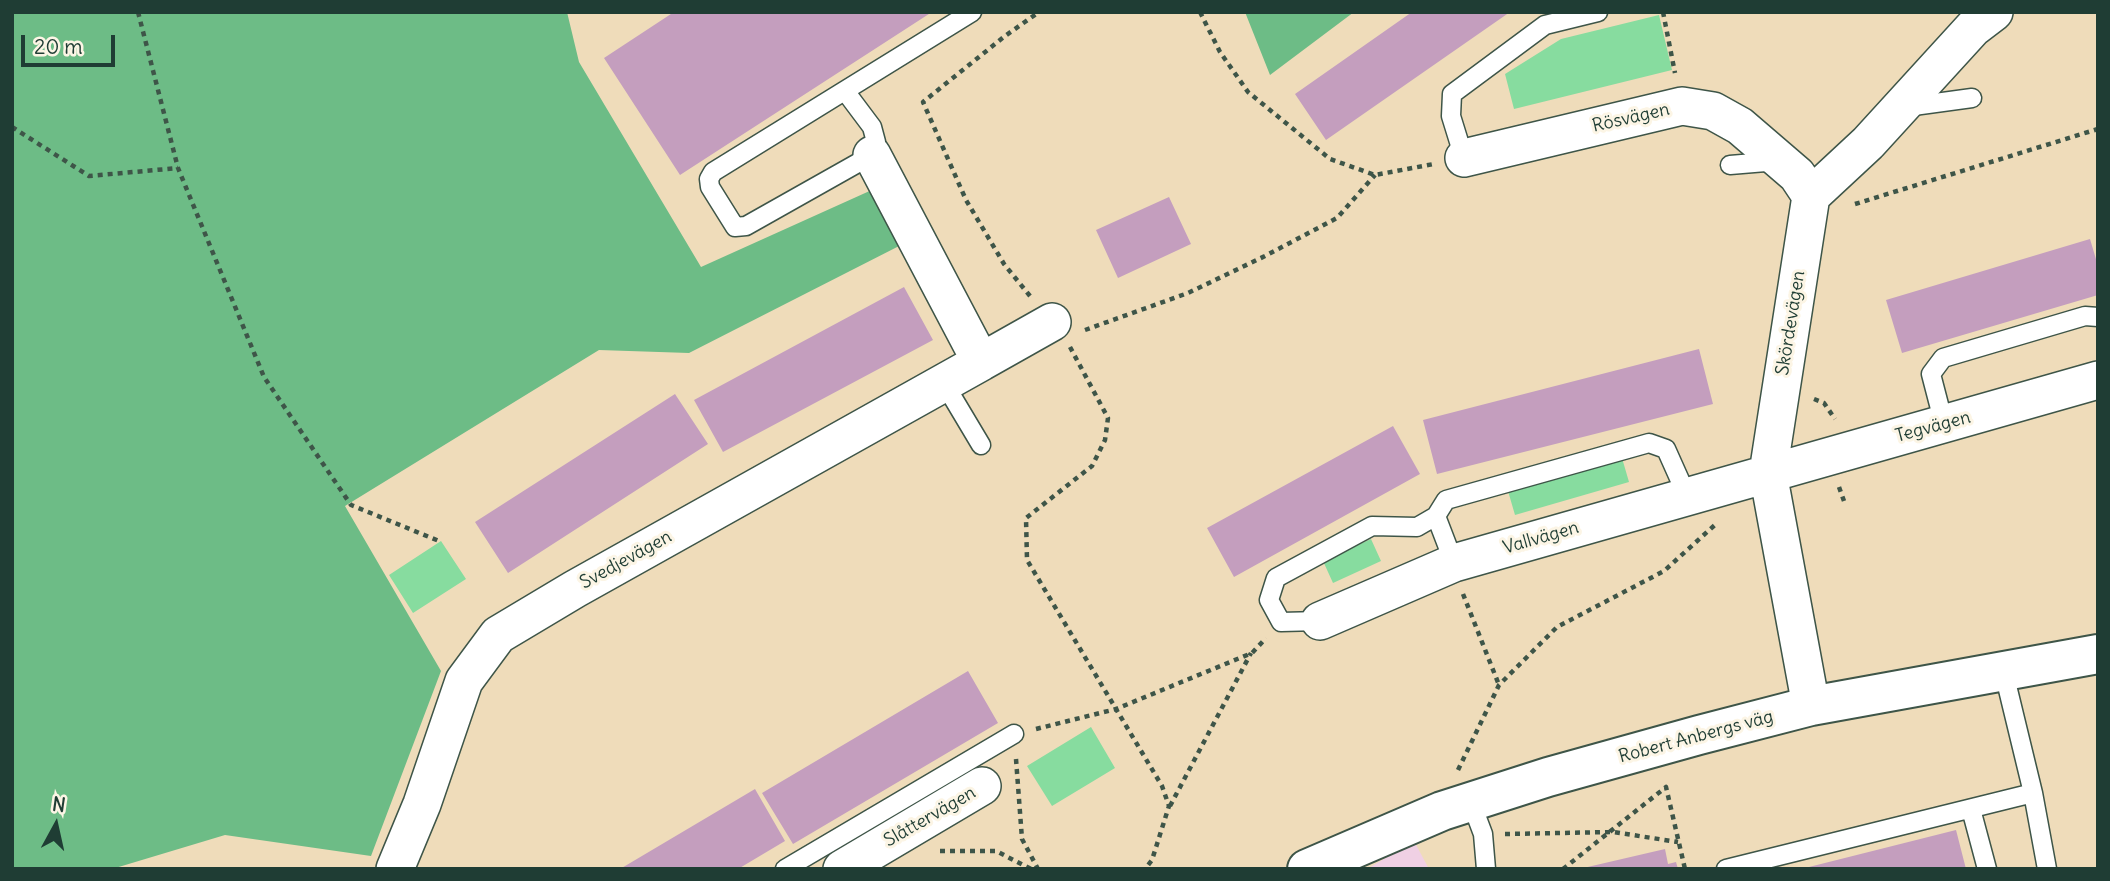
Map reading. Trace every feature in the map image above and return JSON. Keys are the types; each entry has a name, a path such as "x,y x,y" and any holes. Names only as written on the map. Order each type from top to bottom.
{"street":[{"path":"1809,207 1973,28 1994,12"},
{"name":"Rösvägen","path":"1464,158 1682,106 1713,111 1740,126 1797,175 1809,207"},
{"path":"872,155 981,362"},
{"name":"Skördevägen","path":"1809,207 1782,385 1753,477 1811,706"},
{"name":"Svedjevägen","path":"395,869 422,804 464,681 498,635 575,589 981,362 1059,330"},
{"name":"Tegvägen","path":"1753,477 2098,380"},
{"name":"Vallvägen","path":"1320,621 1454,563 1753,477"},
{"name":"Robert Anbergs väg","path":"1307,869 1435,815 1477,818 1548,777 1811,706 2003,669 2098,654"},
{"name":"Slåttervägen","path":"842,869 975,774"}],"lane":[{"path":"845,91 872,127 876,142 872,155 746,226 735,227 710,187 709,179 713,172 972,12"},
{"path":"1464,158 1451,116 1452,94 1545,25 1598,12"},
{"path":"1900,108 1972,98"},
{"path":"1730,165 1782,161"},
{"path":"1944,424 1931,374 1943,358 2085,316 2098,317"},
{"path":"944,383 981,445"},
{"path":"1320,621 1281,622 1269,600 1276,578 1372,526 1417,527 1436,516 1446,500 1649,443 1666,449 1687,496"},
{"path":"1436,516 1454,563"},
{"path":"2003,669 2033,793 2047,869"},
{"path":"785,869 975,774 1014,734"},
{"path":"1726,869 2033,793"},
{"path":"1971,808 1987,869"},
{"path":"1477,818 1486,869"}],"path":[{"path":"138,12 178,168 264,377 351,505 439,541"},
{"path":"1039,12 1004,36 923,102 966,200 1004,264 1059,330 1108,418 1105,440 1092,466 1026,518 1027,560 1162,786 1169,806"},
{"path":"1200,12 1220,52 1248,92 1331,159 1374,175 1464,158"},
{"path":"1662,12 1682,106"},
{"path":"12,127 89,176 178,168"},
{"path":"1809,207 2098,129"},
{"path":"1059,330 1130,312 1188,293 1265,256 1337,218 1374,175"},
{"path":"1782,385 1824,403 1856,449"},
{"path":"1435,815 1499,685 1557,627 1664,571 1716,526 1753,477"},
{"path":"1454,563 1466,607 1499,685"},
{"path":"1145,869 1152,860 1169,806 1252,653 1281,622"},
{"path":"1038,869 1022,839 1014,734 1116,709 1252,653"},
{"path":"1563,869 1613,832 1666,787 1685,869"},
{"path":"1477,818 1613,832 1678,842"},
{"path":"934,851 996,851 1031,869"}],"shaded area":[{"path":"1414,841 1429,869 1367,869"}],"green space":[{"path":"12,12 567,12 579,62 701,267 874,189 903,244 689,353 599,350 345,506 441,671 371,856 225,835 112,869 12,869"},
{"path":"1245,12 1354,12 1270,75"},
{"path":"1659,15 1672,70 1514,109 1505,74 1561,39"},
{"path":"1622,458 1629,482 1515,515 1508,491"},
{"path":"1371,539 1381,561 1333,583 1323,561"},
{"path":"441,541 466,579 413,613 389,575"},
{"path":"1091,727 1115,768 1052,806 1027,766"}],"building":[{"path":"674,12 932,12 680,175 604,58"},
{"path":"1412,12 1510,12 1326,140 1295,94"},
{"path":"1169,197 1191,244 1118,278 1096,230"},
{"path":"2090,239 2098,266 2098,295 1902,353 1886,300"},
{"path":"904,287 933,340 723,452 694,400"},
{"path":"1699,349 1713,404 1437,474 1423,420"},
{"path":"675,394 708,444 508,573 475,522"},
{"path":"1393,426 1420,474 1234,577 1207,528"},
{"path":"968,671 998,723 793,844 762,793"},
{"path":"755,789 785,841 738,869 620,869"},
{"path":"1956,830 1966,869 1805,869 1805,868"},
{"path":"1665,849 1668,864 1676,862 1678,869 1579,869"}]}
